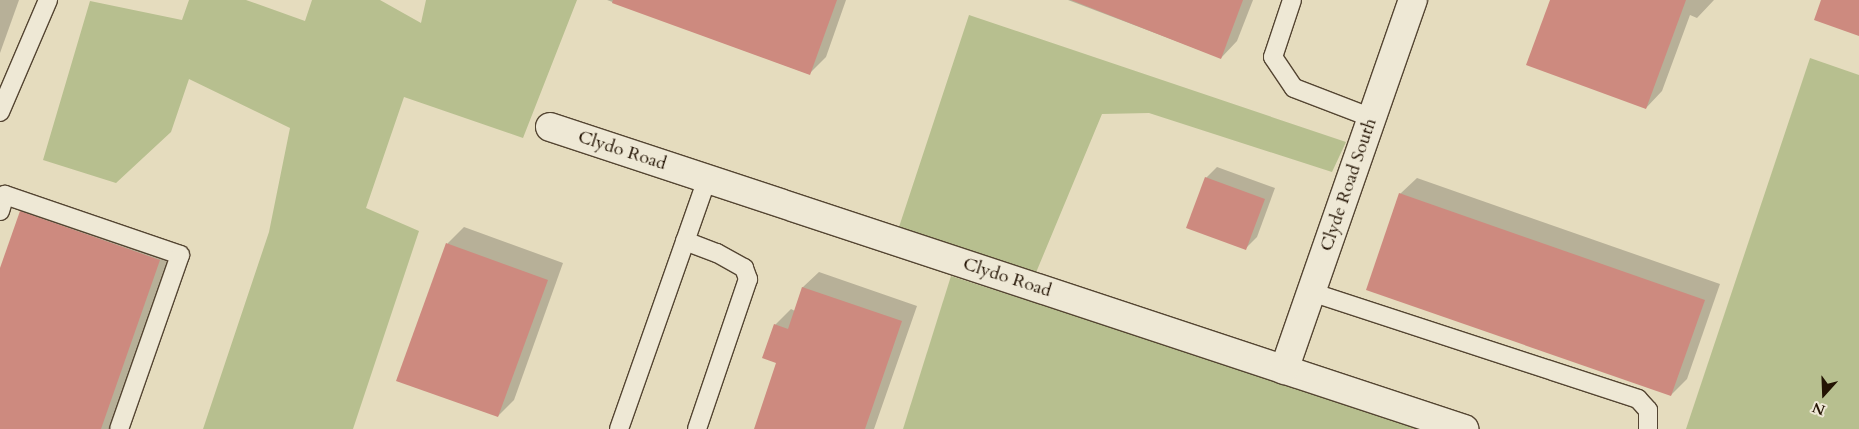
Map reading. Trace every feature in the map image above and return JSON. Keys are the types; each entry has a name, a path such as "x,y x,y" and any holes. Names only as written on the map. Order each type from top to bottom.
{"street":[{"name":"Clyde Road South","path":"1284,370 1413,0"},
{"name":"Clydo Road","path":"550,127 1464,429"}],"lane":[{"path":"0,112 48,0"},
{"path":"1292,0 1273,57 1294,88 1372,118"},
{"path":"619,429 707,179"},
{"path":"0,211 5,195 180,255 119,429"},
{"path":"685,241 717,253 744,268 748,279 697,429"},
{"path":"1311,292 1638,399 1648,410 1648,429"}],"green space":[{"path":"189,0 246,0 305,21 312,0 380,0 421,23 426,0 577,0 523,138 404,97 366,208 419,231 353,429 203,429 269,232 290,128 189,79 171,132 116,183 43,160 90,1 182,20"},
{"path":"969,15 1346,142 1332,172 1149,113 1102,114 1035,275 899,227"},
{"path":"1810,58 1859,75 1859,429 1686,429"},
{"path":"951,276 1429,429 903,429"}],"building":[{"path":"613,0 837,0 810,75 612,3"},
{"path":"1071,0 1243,0 1221,59"},
{"path":"1550,0 1686,0 1646,109 1526,65"},
{"path":"1821,0 1859,0 1859,36 1814,20"},
{"path":"1205,177 1265,199 1246,250 1186,228"},
{"path":"1399,193 1705,300 1671,396 1366,290"},
{"path":"20,211 160,260 101,429 0,429 0,268"},
{"path":"446,243 548,280 498,417 396,381"},
{"path":"802,287 902,321 865,429 754,429 776,363 762,358 774,324 788,329"}]}
